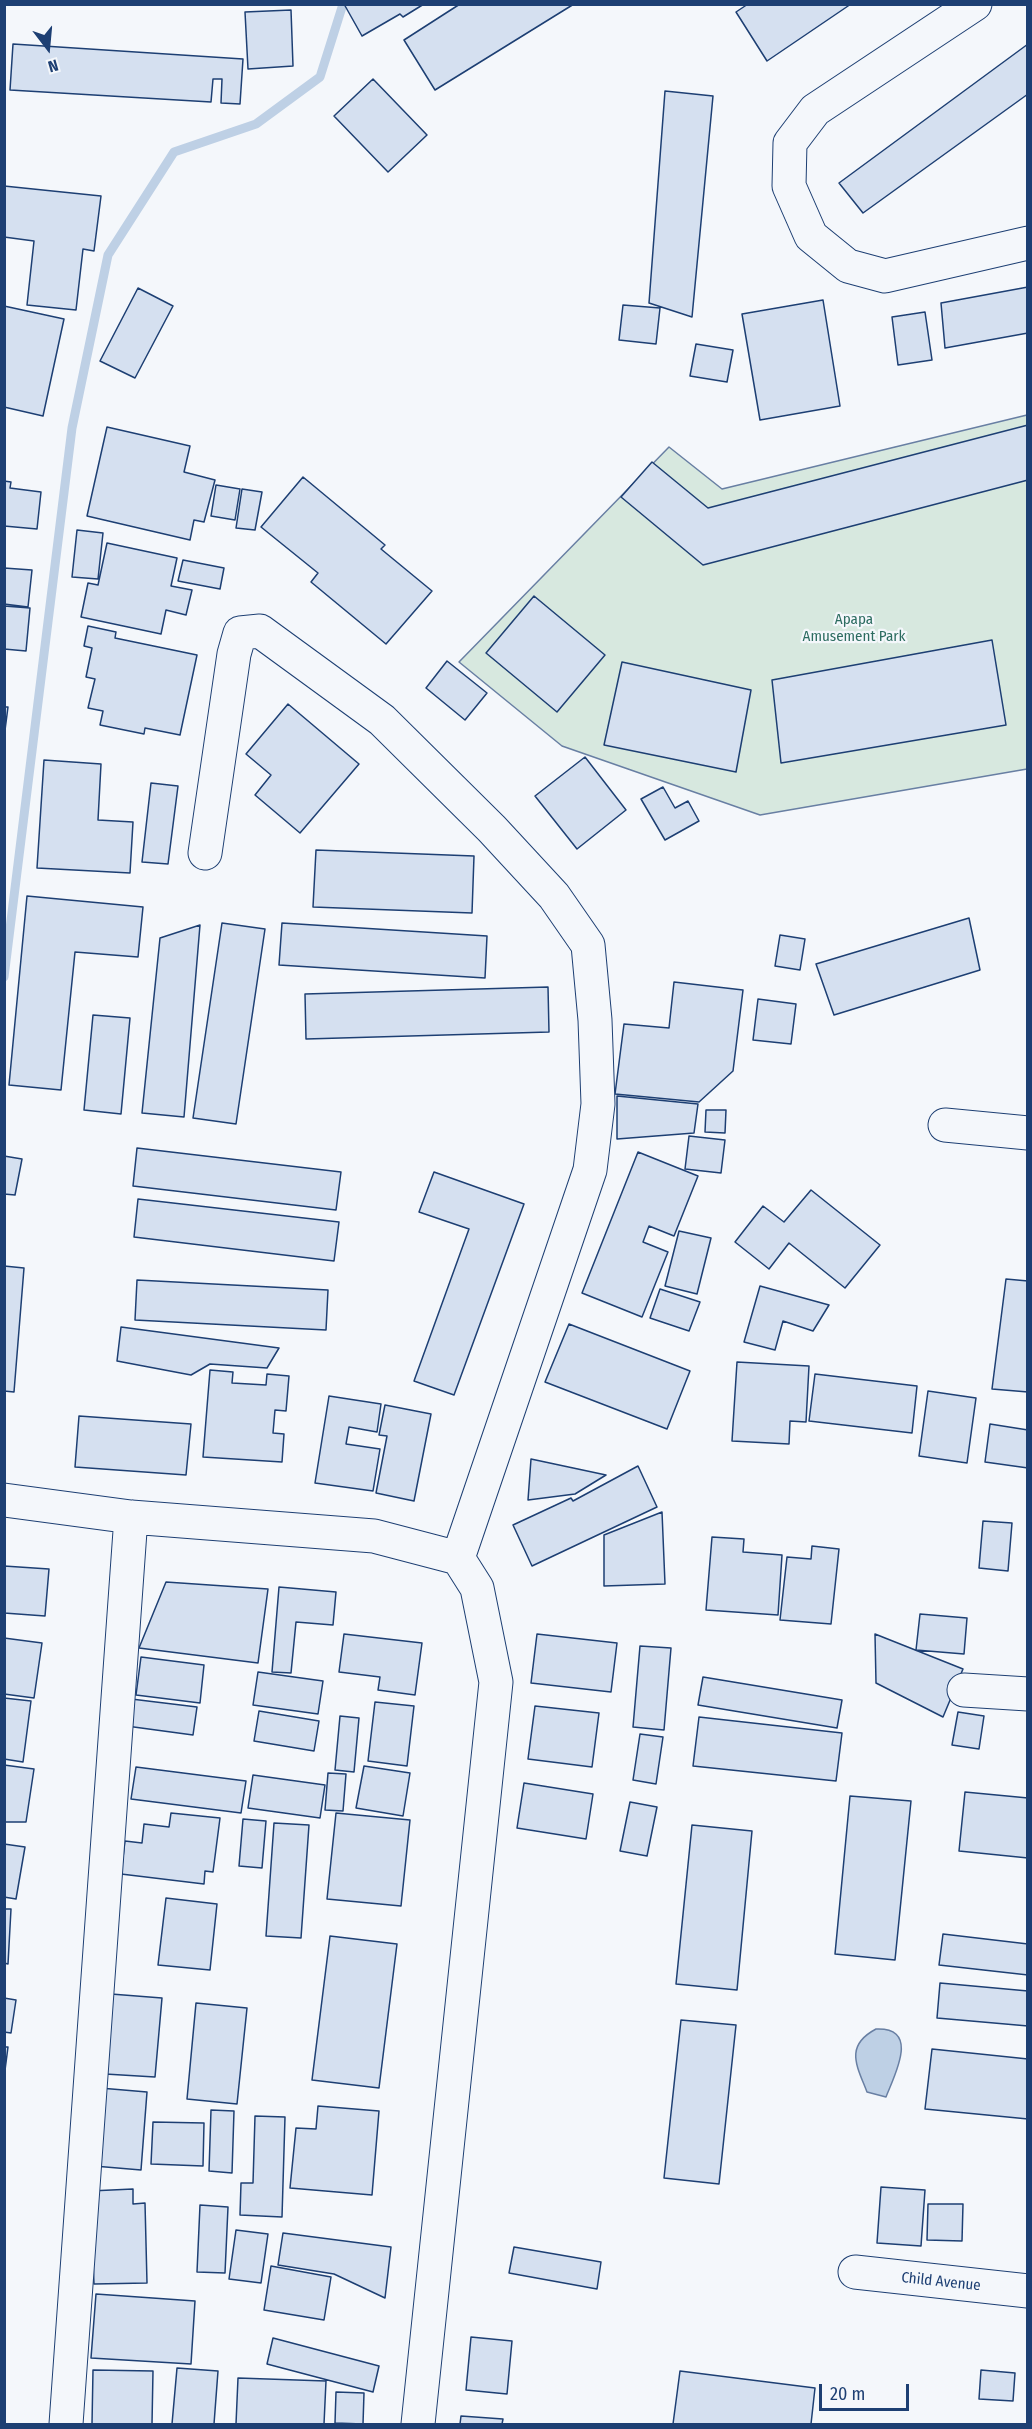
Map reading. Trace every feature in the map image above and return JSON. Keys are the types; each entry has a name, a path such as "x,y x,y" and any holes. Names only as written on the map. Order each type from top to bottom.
{"street":[{"path":"975,4 816,110 790,143 789,186 811,236 848,266 885,276 1028,243"},
{"path":"205,854 234,654 240,633 260,631 382,720 492,829 554,896 588,945 598,1104 590,1170 458,1558"},
{"path":"945,1125 1027,1126"},
{"path":"4,1500 131,1517 374,1536 458,1558 477,1588 496,1682 418,2424"},
{"path":"66,2424 131,1517"},
{"path":"964,1690 1028,1694"},
{"name":"Child Avenue","path":"855,2272 1028,2291"}],"green space":[{"name":"Apapa Amusement Park","path":"1027,415 1027,769 760,815 562,746 459,662 669,447 722,489"}],"water":[{"path":"876,2029 890,2030 898,2036 901,2044 898,2066 886,2097 867,2092 857,2065 856,2050 860,2042"}],"building":[{"path":"344,4 424,4 403,17 400,14 362,36"},
{"path":"460,4 574,4 435,90 404,40"},
{"path":"748,4 851,4 767,61 736,12"},
{"path":"291,10 293,66 248,69 245,12"},
{"path":"13,44 243,59 240,104 221,103 222,79 213,79 211,102 10,90"},
{"path":"1028,44 1028,94 863,213 839,183"},
{"path":"373,79 427,135 388,172 334,116"},
{"path":"665,91 713,96 692,317 649,303"},
{"path":"4,186 101,196 94,251 83,249 76,310 27,305 34,241 4,237"},
{"path":"1028,287 1028,333 945,348 941,303"},
{"path":"138,288 173,306 135,378 100,361"},
{"path":"823,300 840,406 760,420 742,314"},
{"path":"623,305 660,308 656,344 619,340"},
{"path":"4,306 64,319 43,416 4,407"},
{"path":"925,312 932,360 898,365 892,317"},
{"path":"696,344 733,350 727,382 690,376"},
{"path":"1028,425 1028,480 703,565 621,497 652,462 708,508"},
{"path":"107,427 190,446 184,472 215,480 204,522 194,520 190,540 87,516"},
{"path":"303,477 385,545 381,549 432,591 386,644 311,582 318,573 261,527"},
{"path":"4,481 11,482 10,488 41,492 37,529 4,526"},
{"path":"216,485 240,489 235,520 211,516"},
{"path":"242,489 262,492 255,530 236,528"},
{"path":"77,530 103,533 98,579 72,577"},
{"path":"107,543 177,558 171,586 192,590 186,615 166,610 161,634 81,617 88,583 98,585"},
{"path":"183,560 224,568 220,589 178,581"},
{"path":"4,568 32,570 28,607 4,604"},
{"path":"534,596 605,655 557,712 486,653"},
{"path":"4,606 30,608 26,651 4,649"},
{"path":"88,626 116,632 115,638 197,655 180,735 145,728 144,734 100,725 103,711 88,708 95,679 86,677 92,648 84,646"},
{"path":"992,640 1006,725 781,763 772,680"},
{"path":"447,661 487,693 465,720 426,688"},
{"path":"622,662 751,690 736,772 604,745"},
{"path":"288,704 359,764 300,833 255,795 271,775 246,754"},
{"path":"4,707 8,707 4,738"},
{"path":"585,757 626,810 577,849 535,796"},
{"path":"44,760 101,764 98,820 133,822 130,873 37,868"},
{"path":"151,783 178,786 168,864 142,862"},
{"path":"663,787 675,808 688,801 699,821 665,840 641,799"},
{"path":"316,850 474,856 472,913 313,907"},
{"path":"27,896 143,907 138,957 75,952 61,1090 9,1085"},
{"path":"969,918 980,970 834,1015 816,964"},
{"path":"222,923 265,929 236,1124 193,1118"},
{"path":"282,923 487,936 485,978 279,965"},
{"path":"200,925 184,1117 142,1113 160,938"},
{"path":"780,935 805,939 800,970 775,966"},
{"path":"674,982 743,990 733,1071 699,1102 615,1094 624,1024 669,1028"},
{"path":"548,987 549,1032 306,1039 305,994"},
{"path":"758,999 796,1004 791,1044 753,1040"},
{"path":"93,1015 130,1018 121,1114 84,1110"},
{"path":"617,1096 698,1104 694,1133 617,1139"},
{"path":"706,1110 726,1110 725,1133 705,1132"},
{"path":"689,1136 725,1140 721,1173 685,1169"},
{"path":"137,1148 341,1172 336,1210 133,1186"},
{"path":"638,1152 698,1176 674,1236 649,1226 643,1242 668,1252 642,1317 582,1293"},
{"path":"4,1156 22,1159 15,1195 4,1194"},
{"path":"434,1172 524,1204 454,1395 414,1381 469,1229 419,1212"},
{"path":"811,1190 880,1245 845,1288 789,1243 769,1269 735,1242 763,1206 784,1222"},
{"path":"138,1199 339,1222 334,1261 134,1237"},
{"path":"679,1231 711,1238 697,1294 665,1286"},
{"path":"4,1266 24,1268 14,1392 4,1391"},
{"path":"1006,1279 1028,1281 1028,1392 992,1389"},
{"path":"137,1280 328,1290 326,1330 135,1320"},
{"path":"760,1286 829,1305 813,1331 783,1321 775,1350 744,1342"},
{"path":"660,1289 700,1302 689,1331 650,1318"},
{"path":"569,1324 690,1371 667,1429 545,1382"},
{"path":"121,1327 279,1348 267,1368 210,1364 191,1375 117,1361"},
{"path":"737,1362 809,1366 806,1422 790,1421 789,1444 732,1441"},
{"path":"210,1370 233,1372 232,1383 266,1385 267,1374 289,1376 286,1411 275,1410 273,1433 284,1434 282,1462 203,1457"},
{"path":"815,1374 917,1386 912,1433 809,1421"},
{"path":"928,1391 976,1398 967,1463 919,1456"},
{"path":"329,1396 381,1404 377,1432 349,1427 346,1444 380,1449 373,1491 315,1483"},
{"path":"385,1405 431,1414 414,1501 376,1493 387,1436 379,1435"},
{"path":"79,1416 191,1424 186,1475 75,1467"},
{"path":"990,1424 1028,1430 1028,1468 985,1462"},
{"path":"531,1459 606,1475 575,1494 528,1500"},
{"path":"638,1466 657,1507 532,1566 513,1525 571,1498 573,1501"},
{"path":"662,1512 665,1584 604,1586 604,1535"},
{"path":"983,1521 1012,1523 1008,1571 979,1568"},
{"path":"712,1537 744,1539 743,1552 782,1555 778,1615 706,1610"},
{"path":"812,1546 839,1549 831,1624 780,1620 787,1557 811,1559"},
{"path":"4,1566 49,1569 45,1616 4,1613"},
{"path":"166,1582 268,1589 258,1663 139,1648"},
{"path":"279,1587 336,1592 333,1625 296,1622 291,1673 272,1672"},
{"path":"920,1614 967,1618 964,1654 916,1650"},
{"path":"344,1634 422,1643 415,1695 378,1690 380,1677 339,1672"},
{"path":"537,1634 617,1643 611,1692 531,1683"},
{"path":"875,1634 963,1669 943,1717 876,1683"},
{"path":"4,1638 42,1643 34,1698 4,1694"},
{"path":"640,1646 671,1648 664,1730 633,1727"},
{"path":"141,1657 204,1665 200,1703 136,1695"},
{"path":"258,1672 323,1681 318,1714 253,1705"},
{"path":"703,1677 842,1700 837,1728 698,1705"},
{"path":"4,1698 31,1701 23,1762 4,1759"},
{"path":"123,1698 197,1707 193,1735 119,1725"},
{"path":"375,1702 414,1706 407,1766 368,1761"},
{"path":"535,1706 599,1713 592,1767 528,1759"},
{"path":"259,1711 319,1721 314,1751 254,1741"},
{"path":"958,1712 984,1716 979,1749 952,1745"},
{"path":"340,1716 359,1718 354,1772 335,1770"},
{"path":"699,1717 842,1733 836,1781 693,1766"},
{"path":"640,1734 663,1737 656,1784 633,1780"},
{"path":"4,1765 34,1769 26,1822 4,1822"},
{"path":"364,1766 410,1773 403,1816 356,1808"},
{"path":"136,1767 246,1781 241,1813 131,1799"},
{"path":"328,1773 346,1774 343,1811 325,1810"},
{"path":"253,1775 325,1785 320,1818 248,1808"},
{"path":"524,1783 593,1794 586,1839 517,1828"},
{"path":"965,1792 1028,1798 1028,1858 959,1851"},
{"path":"850,1796 911,1801 895,1960 835,1954"},
{"path":"630,1802 657,1807 647,1856 620,1851"},
{"path":"171,1813 220,1818 213,1872 205,1871 204,1884 121,1874 125,1841 142,1843 144,1824 169,1827"},
{"path":"336,1813 410,1820 401,1906 327,1899"},
{"path":"243,1819 266,1821 262,1868 239,1866"},
{"path":"274,1823 309,1825 301,1938 266,1936"},
{"path":"692,1825 752,1831 737,1990 676,1984"},
{"path":"4,1844 25,1847 16,1899 4,1897"},
{"path":"166,1898 217,1904 210,1970 158,1965"},
{"path":"4,1909 11,1909 8,1964 4,1963"},
{"path":"943,1934 1028,1944 1028,1975 939,1965"},
{"path":"330,1936 397,1944 379,2088 312,2080"},
{"path":"940,1983 1028,1991 1028,2026 937,2018"},
{"path":"111,1994 162,1998 155,2077 105,2074"},
{"path":"4,1998 16,2000 11,2033 4,2032"},
{"path":"196,2003 247,2008 237,2104 187,2099"},
{"path":"681,2020 736,2025 719,2184 664,2178"},
{"path":"4,2047 8,2047 4,2078"},
{"path":"932,2049 1028,2059 1028,2119 925,2109"},
{"path":"100,2088 147,2092 141,2170 94,2166"},
{"path":"318,2106 379,2111 372,2195 290,2188 296,2128 316,2129"},
{"path":"211,2110 234,2111 232,2173 209,2171"},
{"path":"255,2116 285,2117 282,2217 240,2215 241,2183 253,2183"},
{"path":"153,2122 204,2123 203,2166 151,2164"},
{"path":"881,2187 925,2190 921,2246 877,2243"},
{"path":"133,2189 133,2204 145,2203 147,2283 94,2284 90,2191"},
{"path":"928,2204 963,2204 962,2241 927,2240"},
{"path":"200,2205 228,2207 225,2273 197,2272"},
{"path":"236,2230 268,2234 261,2283 229,2279"},
{"path":"283,2233 391,2247 385,2298 334,2274 278,2265"},
{"path":"514,2247 601,2262 597,2289 509,2273"},
{"path":"271,2266 331,2277 324,2320 264,2310"},
{"path":"96,2294 195,2301 191,2364 91,2358"},
{"path":"471,2337 512,2341 507,2394 466,2390"},
{"path":"273,2338 379,2366 373,2392 267,2364"},
{"path":"177,2368 218,2371 214,2424 172,2424"},
{"path":"93,2370 153,2371 152,2424 92,2424"},
{"path":"981,2370 1015,2373 1013,2401 979,2399"},
{"path":"680,2371 815,2388 811,2424 673,2424"},
{"path":"238,2378 326,2381 324,2424 236,2424"},
{"path":"336,2392 364,2393 363,2424 335,2423"},
{"path":"461,2416 503,2419 502,2424 460,2424"}],"waterway":[{"path":"4,977 72,428 108,255 174,152 256,124 320,77 343,4"}]}
